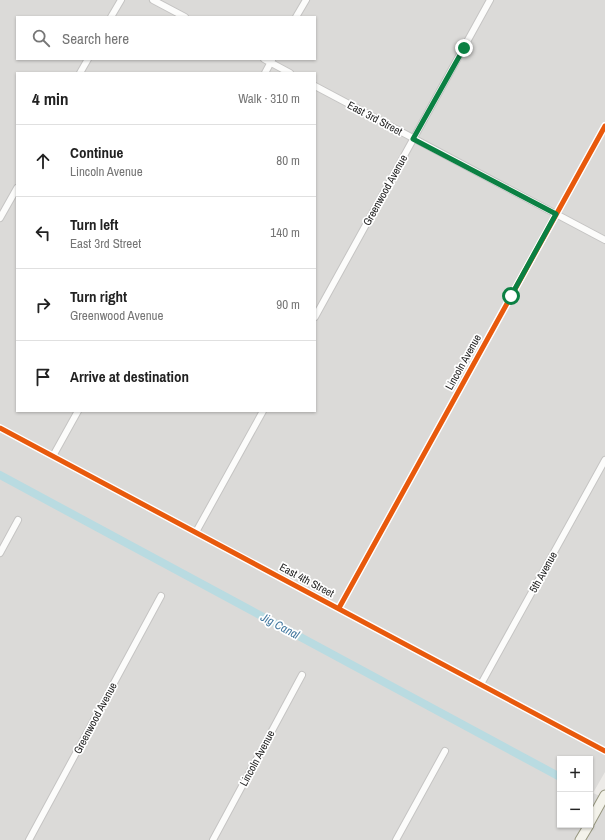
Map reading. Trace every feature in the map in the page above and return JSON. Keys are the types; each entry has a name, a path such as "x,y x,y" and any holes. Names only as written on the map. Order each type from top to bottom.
{"street":[{"path":"112,16 120,0"},
{"path":"153,0 183,16"},
{"path":"297,16 306,0"},
{"name":"Greenwood Avenue","path":"316,315 490,0"},
{"path":"81,72 87,60"},
{"path":"266,72 271,61 288,72"},
{"name":"East 3rd Street","path":"316,87 605,240"},
{"name":"Lincoln Avenue","path":"339,608 605,126"},
{"path":"0,218 16,190"},
{"path":"53,456 77,412"},
{"path":"196,532 262,412"},
{"name":"East 4th Street","path":"0,428 605,751"},
{"name":"5th Avenue","path":"481,684 605,460"},
{"path":"0,553 18,520"},
{"name":"Greenwood Avenue","path":"29,840 161,596"},
{"name":"Lincoln Avenue","path":"212,840 302,676"},
{"path":"396,840 444,751"},
{"path":"593,817 605,795"},
{"path":"580,840 586,828"}],"shaded area":[{"path":"0,0 605,0 605,772 593,793 593,756 557,756 557,828 582,828 576,840 0,840"},
{"path":"593,793 600,796 593,809"},
{"path":"605,803 605,840 585,840 591,828 593,828 593,825"}],"waterway":[{"name":"Jig Canal","path":"0,475 557,775"}],"cycle path":[{"path":"339,608 605,126"},
{"path":"0,428 605,751"}],"route":[{"path":"464,48 413,139 556,214 511,296"}]}
